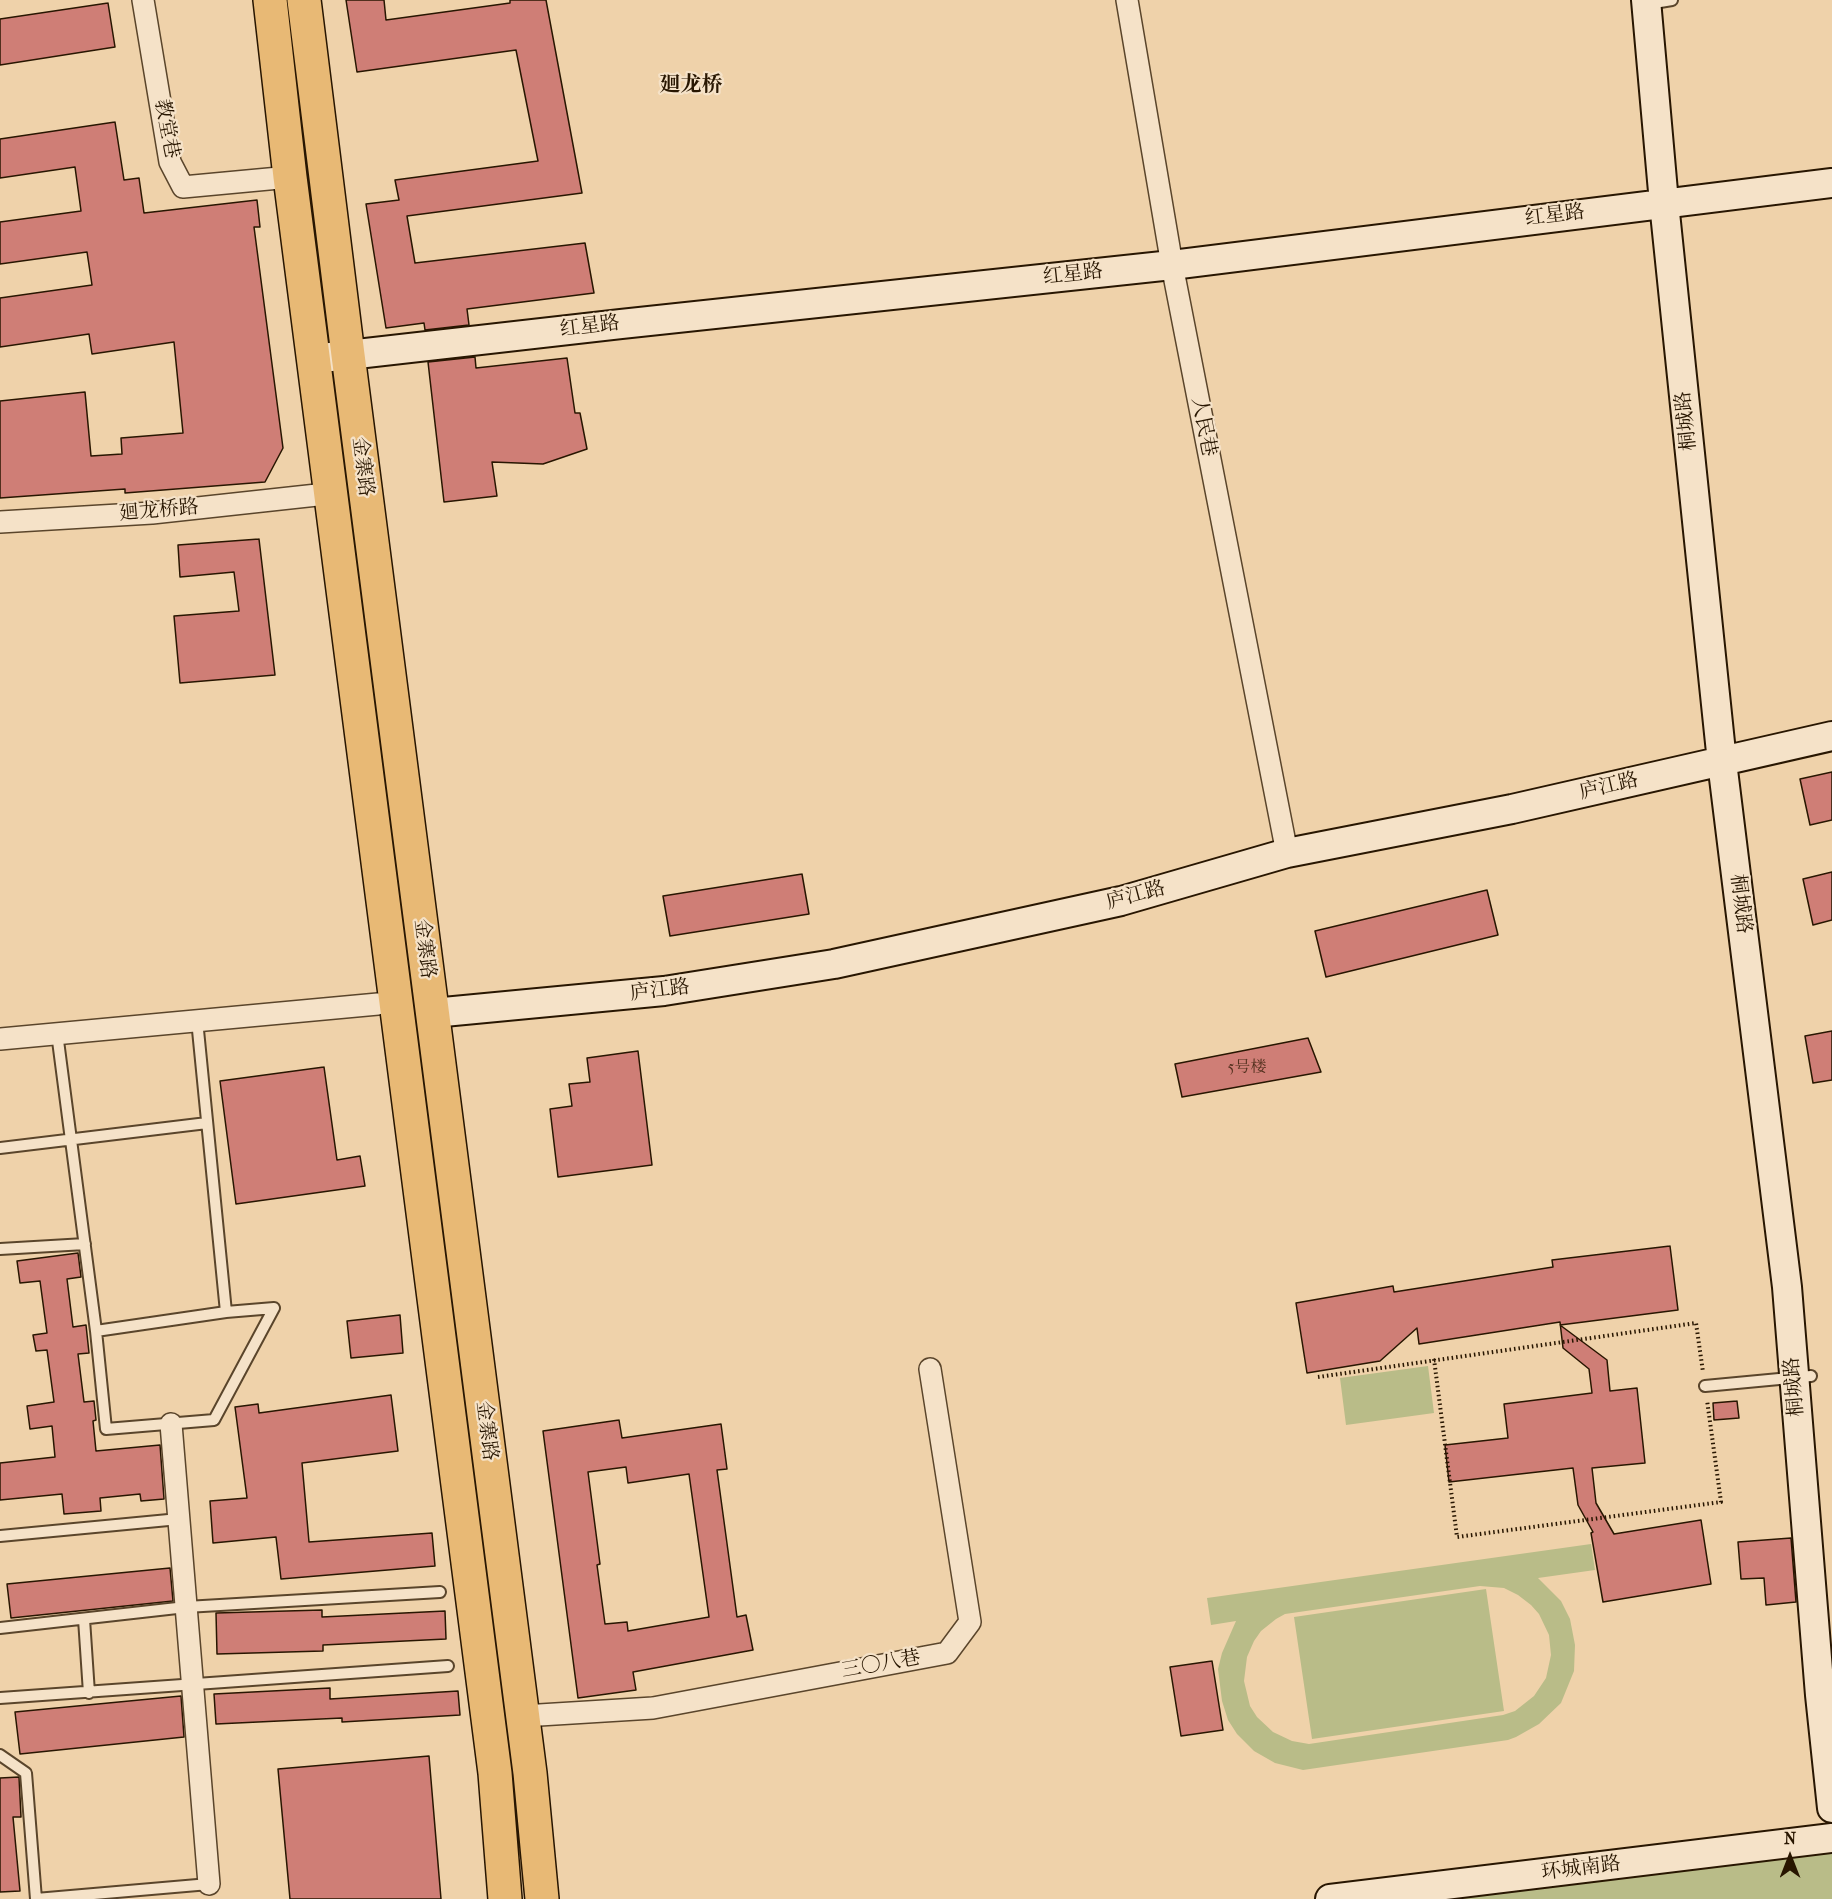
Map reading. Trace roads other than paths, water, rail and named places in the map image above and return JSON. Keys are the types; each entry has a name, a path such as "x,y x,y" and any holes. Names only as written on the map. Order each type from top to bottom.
{"main road":[{"name":"金寨路","path":"270,0 313,359 495,1773 505,1899"},
{"name":"金寨路","path":"304,0 531,1773 542,1899"}],"street":[{"name":"教堂巷","path":"143,0 170,162 183,186 290,177"},
{"name":"人民巷","path":"1126,0 1172,265 1287,853"},
{"name":"桐城路","path":"1659,0 1672,202 1729,761 1787,1287 1803,1376 1832,1658"},
{"name":"红星路","path":"313,359 1172,265 1832,183"},
{"name":"廻龙桥路","path":"0,522 152,513 317,495"},
{"name":"庐江路","path":"433,1013 664,992 834,964 1121,901 1287,853 1512,809 1832,736"},
{"path":"0,1039 378,1004"},
{"name":"三〇八巷","path":"523,1716 653,1708 947,1653 970,1622 930,1369"},
{"name":"桐城路","path":"1803,1376 1820,1695 1832,1808"},
{"path":"171,1424 209,1884"},
{"name":"环城南路","path":"1330,1899 1832,1838"}],"lane":[{"path":"197,1020 226,1312"},
{"path":"57,1033 96,1331 106,1428 214,1420 274,1308 226,1312 96,1331"},
{"path":"0,1148 207,1123"},
{"path":"0,1249 85,1244"},
{"path":"1705,1386 1803,1376"},
{"path":"0,1536 179,1519"},
{"path":"0,1628 186,1607 440,1592"},
{"path":"84,1618 89,1693"},
{"path":"0,1698 448,1666"},
{"path":"0,1755 26,1773 36,1899 209,1884"}],"district":[{"name":"廻龙桥","path":"691,86"}]}
